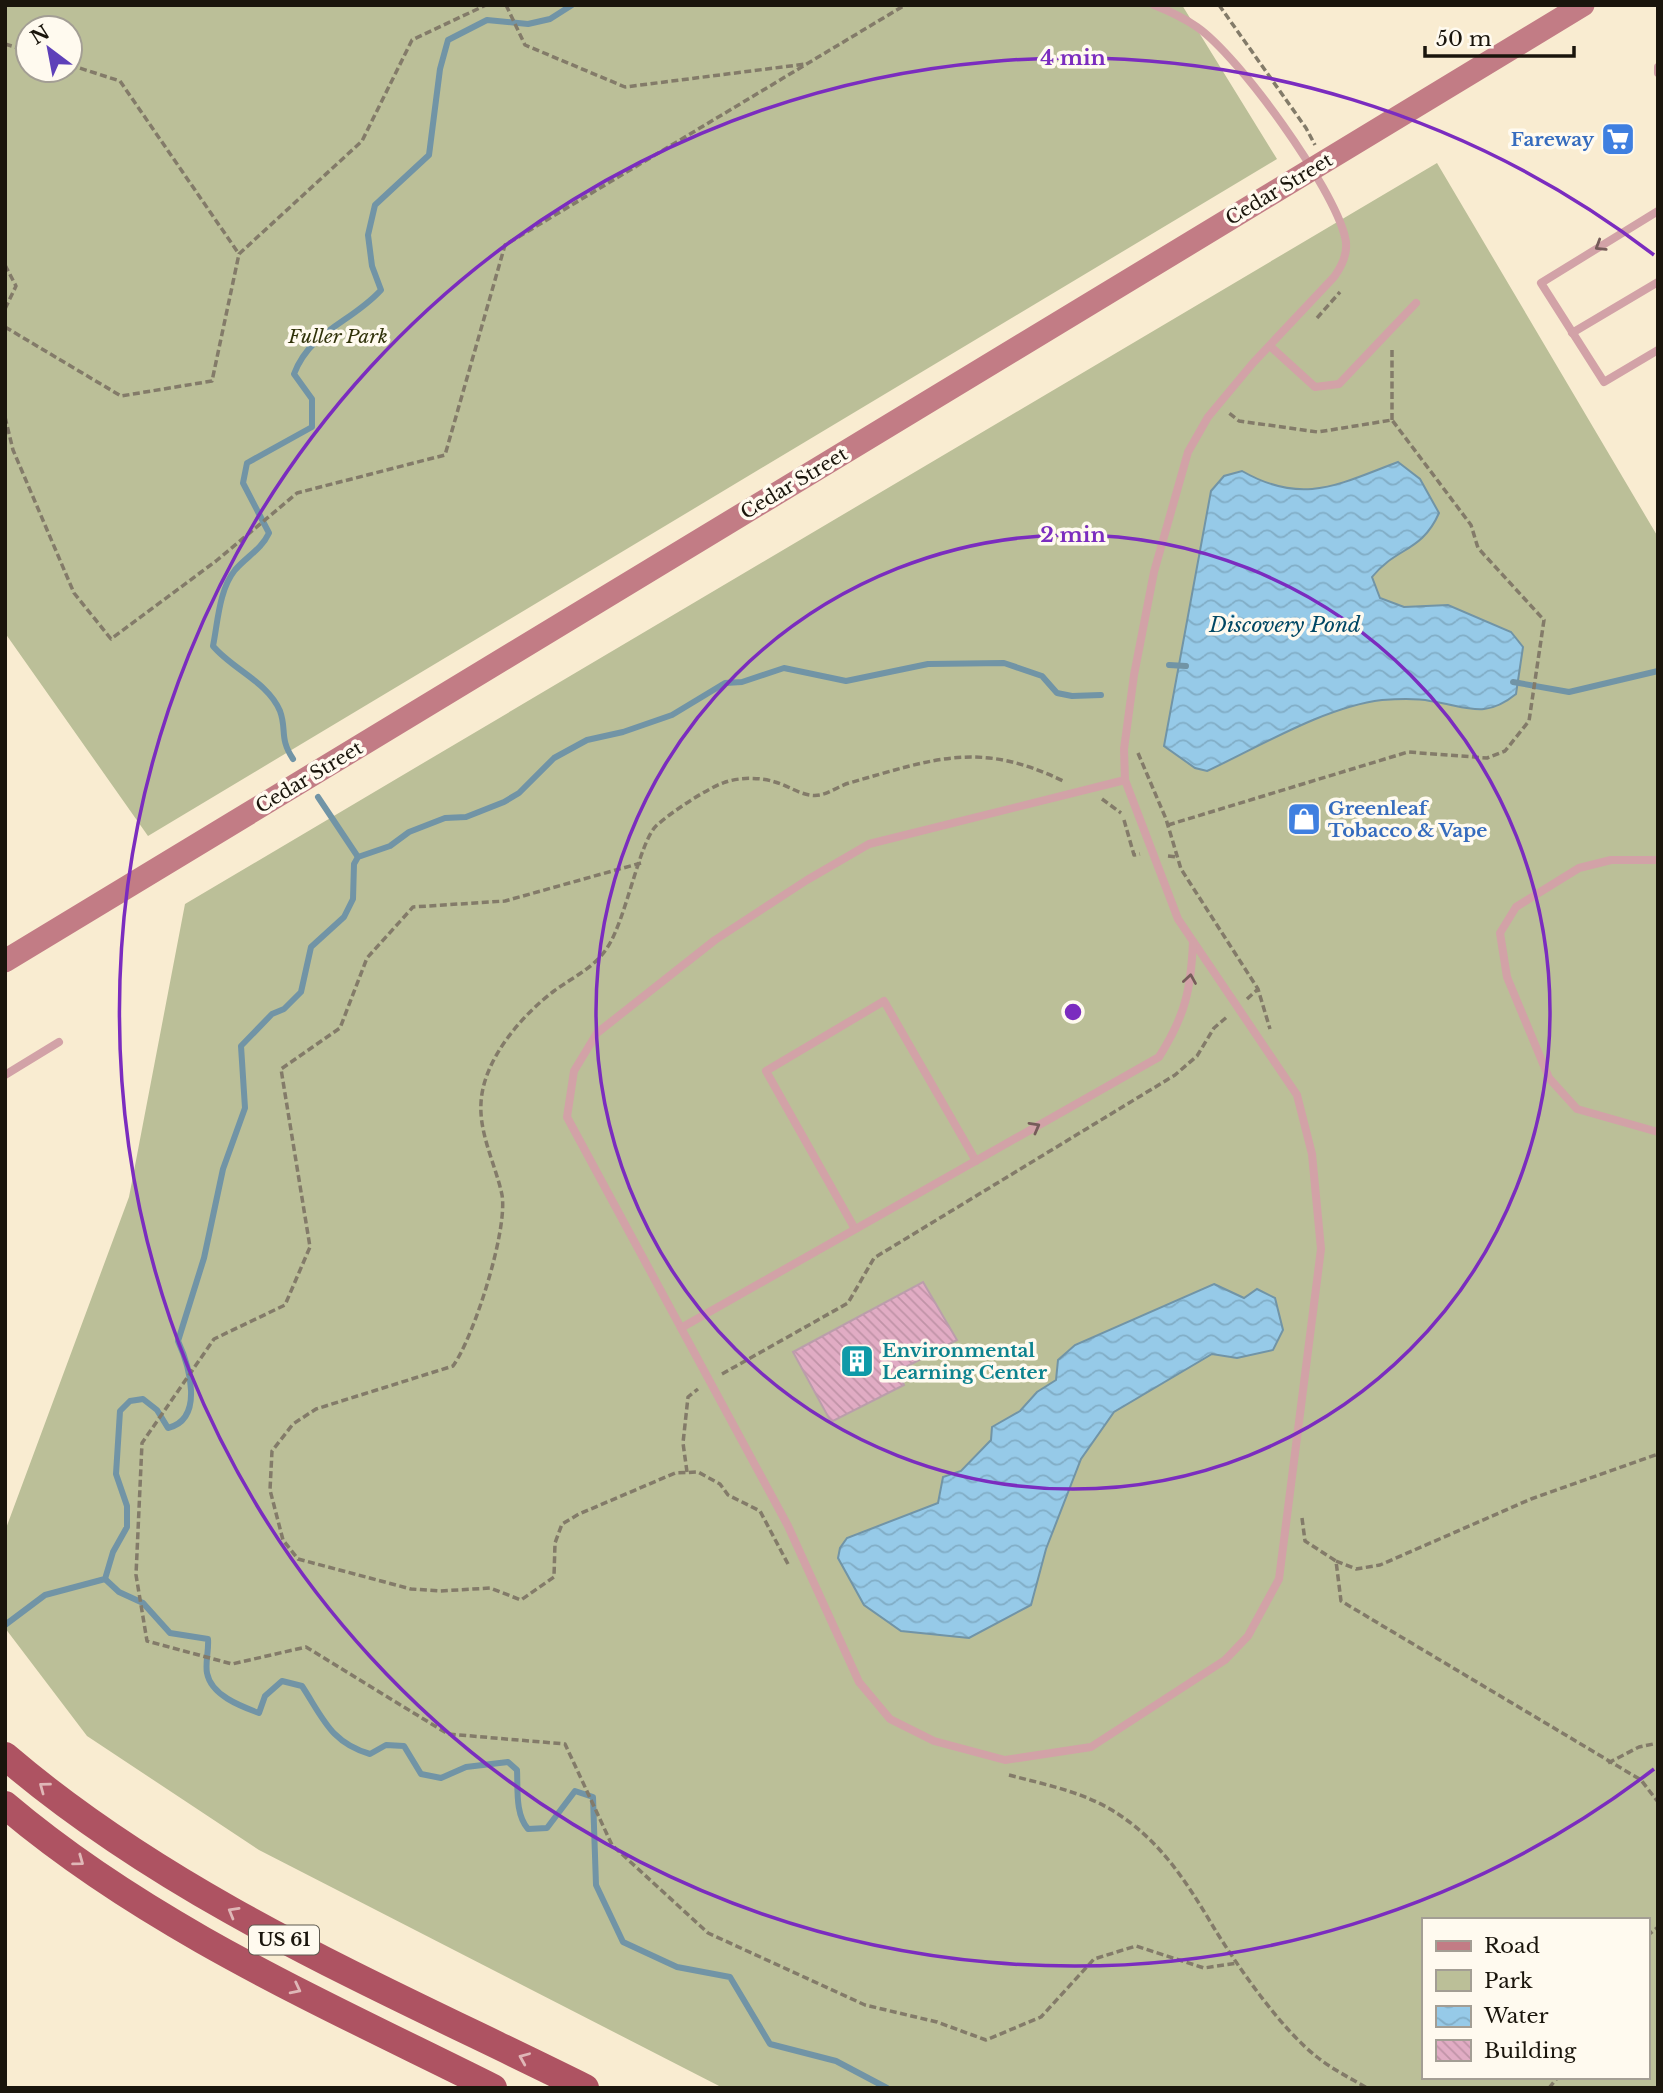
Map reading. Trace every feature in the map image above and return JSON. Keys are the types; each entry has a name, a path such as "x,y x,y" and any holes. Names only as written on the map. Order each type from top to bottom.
{"highway":[{"name":"US 61","path":"5,1756 94,1825 173,1877 262,1928 424,2011 585,2088"},
{"name":"US 61","path":"5,1805 80,1863 225,1953 493,2088"}],"main road":[{"name":"Cedar Street","path":"5,961 1583,5"}],"lane":[{"path":"1125,780 1087,792 869,844 807,880 715,940 597,1033 574,1071 567,1117 788,1526 859,1682 890,1719 934,1741 1005,1760 1091,1747 1225,1660 1248,1636 1279,1579 1321,1249 1312,1154 1297,1095 1178,919 1125,780 1124,749 1134,675 1154,572 1184,463 1208,417 1269,346 1334,277 1346,251 1339,220 1317,166 1240,67 1198,27 1154,5"},
{"path":"1658,67 1658,73"},
{"path":"1658,211 1541,283 1604,382 1658,349"},
{"path":"1572,333 1658,282"},
{"path":"1269,346 1315,387 1339,384 1416,303"},
{"path":"1658,860 1611,860 1579,868 1516,907 1500,933 1507,977 1549,1078 1577,1109 1658,1132"},
{"path":"681,1328 1159,1057 1180,1024 1192,978 1194,942"},
{"path":"855,1229 765,1071 884,1001 976,1161"},
{"path":"5,1075 59,1042"}],"path":[{"path":"5,327 121,396 212,381 239,254 362,141 412,40 486,5"},
{"path":"506,5 525,45 625,87 808,64"},
{"path":"5,417 13,450 74,593 111,639 216,561 297,493 445,455 505,245 905,5"},
{"path":"1219,5 1307,128 1317,166"},
{"path":"84,69 120,81 239,254"},
{"path":"5,265 16,286 5,309"},
{"path":"1317,318 1342,290"},
{"path":"1168,825 1408,752 1487,758 1505,751 1529,721 1544,620 1478,548 1471,525 1392,420 1392,328"},
{"path":"1226,410 1239,421 1318,432 1392,420"},
{"path":"1134,745 1168,825 1181,869 1258,989 1271,1033"},
{"path":"793,1575 760,1511 728,1494 720,1484 698,1472 687,1472 675,1473 579,1514 562,1524 555,1543 554,1577 521,1600 490,1588 440,1591 411,1589 298,1559 283,1540 270,1490 272,1451 293,1424 316,1409 453,1366 467,1347 502,1231 502,1196 492,1168 481,1104 491,1063 529,1013 555,990 586,971 607,948 622,917 654,827 723,783 748,778 774,781 808,796 822,795 839,786 941,758 986,755 1032,766 1087,792 1121,812 1135,855 1178,857"},
{"path":"641,863 505,901 413,908 367,957 340,1028 281,1069 310,1247 285,1304 214,1339 142,1443 136,1575 147,1641 232,1664 306,1647 447,1734 565,1744 612,1845 708,1933 865,2005 937,2022 986,2040 1041,2017 1094,1959 1136,1947 1204,1968 1238,1963"},
{"path":"687,1472 683,1443 688,1397 710,1381 848,1303 874,1258 1175,1075 1196,1056 1214,1028 1258,989"},
{"path":"1301,1516 1305,1541 1356,1569 1393,1561 1531,1499 1658,1454"},
{"path":"1336,1560 1341,1601 1608,1763 1641,1780 1658,1802"},
{"path":"1608,1763 1639,1746 1658,1743"},
{"path":"1007,1774 1073,1792 1111,1810 1151,1841 1183,1874 1238,1963 1274,2011 1315,2056 1367,2088"}],"green space":[{"name":"Fuller Park","path":"5,5 1182,5 1277,159 148,836 5,633"},
{"path":"1437,163 1658,537 1658,2088 723,2088 259,1850 87,1736 5,1628 5,1531 129,1197 185,904"}],"water":[{"name":"Discovery Pond","path":"1398,462 1420,479 1439,513 1425,535 1381,567 1372,577 1380,598 1404,607 1448,605 1511,632 1523,647 1516,694 1505,702 1484,709 1413,699 1360,704 1315,719 1207,771 1195,768 1164,746 1211,491 1224,476 1242,471 1264,482 1284,487 1321,488"},
{"path":"1214,1284 1244,1298 1257,1289 1275,1298 1283,1330 1273,1350 1237,1358 1212,1354 1114,1412 1081,1459 1046,1549 1031,1605 969,1638 901,1631 864,1605 838,1558 840,1548 847,1538 938,1503 943,1477 961,1471 991,1440 992,1427 1020,1411 1037,1392 1056,1380 1058,1360 1075,1345"}],"building":[{"name":"Environmental Learning Center","path":"923,1282 957,1340 898,1371 904,1385 831,1422 793,1352"}],"waterway":[{"path":"293,759 286,745 280,711 274,701 259,684 213,646 220,606 230,578 269,533 243,483 247,463 312,427 312,399 294,374 301,359 321,337 381,290 372,266 368,235 375,205 429,155 440,69 448,40 487,20 528,24 550,19 572,5"},
{"path":"5,1625 45,1595 105,1579 113,1552 127,1527 127,1506 116,1474 120,1411 130,1401 143,1399 157,1410 168,1428 180,1423 187,1414 191,1390 178,1341 204,1258 223,1169 245,1108 241,1046 272,1014 284,1009 301,992 311,947 344,917 353,899 354,864 358,857 390,846 409,832 445,818 466,817 504,802 519,793 554,758 587,740 623,732 672,715 725,683 742,682 784,668 846,681 928,664 1004,663 1042,676 1057,693 1072,696 1101,695"},
{"path":"1169,665 1186,666"},
{"path":"1513,682 1569,692 1658,671"},
{"path":"318,797 358,857"},
{"path":"105,1579 119,1592 143,1603 170,1633 208,1639 207,1669 210,1681 227,1699 243,1707 259,1713 265,1696 282,1681 302,1686 322,1719 346,1743 370,1754 386,1745 404,1746 421,1774 441,1778 466,1767 508,1762 517,1770 519,1809 528,1829 547,1828 575,1791 593,1797 596,1885 623,1942 677,1967 730,1977 770,2044 836,2061 887,2088"}],"place":[{"name":"Fareway","path":"1618,139"},
{"name":"Greenleaf Tobacco & Vape","path":"1304,819"},
{"name":"Environmental Learning Center","path":"857,1361"}]}
